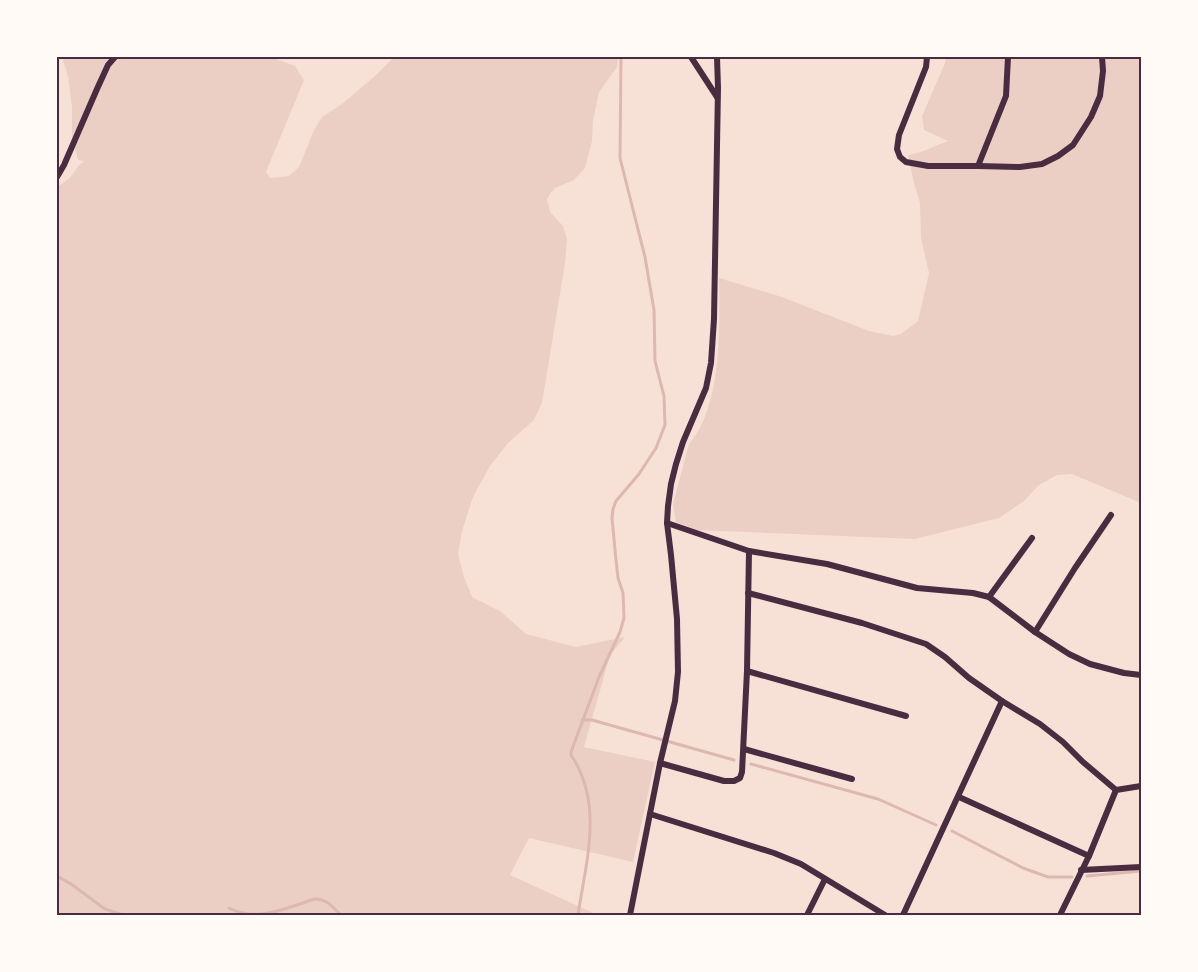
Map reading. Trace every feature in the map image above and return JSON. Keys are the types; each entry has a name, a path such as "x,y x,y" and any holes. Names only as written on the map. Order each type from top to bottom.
{"street":[{"path":"57,177 108,65 115,57"},
{"path":"691,57 717,98"},
{"path":"630,915 660,763 675,701 678,672 677,619 667,523 671,484 683,442 706,388 711,363 714,319 717,57"},
{"path":"927,57 926,67 899,135 897,149 900,157 906,162 928,166 1020,167 1042,164 1073,145 1091,117 1100,96 1102,57"},
{"path":"978,166 1006,96 1008,57"},
{"path":"1035,632 1111,515"},
{"path":"667,523 749,550 827,564 917,588 973,593 989,597 1035,632 1069,654 1090,664 1141,675"},
{"path":"989,597 1032,538"},
{"path":"660,763 724,781 734,781 740,778 744,749 749,550"},
{"path":"748,593 862,623 926,644 969,678 1040,724 1116,790 1141,786"},
{"path":"747,671 906,716"},
{"path":"903,915 1002,701"},
{"path":"744,749 852,779"},
{"path":"1060,915 1089,856 1116,790"},
{"path":"959,797 1089,856"},
{"path":"650,814 774,853 801,864 885,915"},
{"path":"1081,870 1141,867"},
{"path":"807,915 825,879"}],"shaded area":[{"path":"62,57 271,57 295,66 304,80 266,172 270,178 289,176 299,167 314,130 322,117 342,104 394,57 618,57 617,67 599,92 593,121 592,141 585,168 574,180 555,188 547,199 550,212 563,226 567,239 542,403 534,420 508,443 490,466 473,497 462,531 458,554 472,597 500,611 526,634 576,647 625,637 610,655 584,747 655,762 633,862 529,838 510,875 598,915 57,915 57,187 70,178 79,165 85,161 78,160 72,137 72,107 68,76"},
{"path":"946,57 1141,57 1141,503 1072,474 1057,475 1039,485 1024,501 999,518 915,539 696,530 676,522 673,504 689,444 700,428 713,388 719,342 719,278 782,297 869,331 893,336 901,334 918,321 929,273 921,238 920,203 908,155 948,141 924,130 922,116"}],"waterway":[{"path":"578,915 588,854 590,813 587,793 571,752 624,618 623,593 616,560 613,509 616,501 639,474 656,448 665,425 664,396 655,361 654,310 645,257 620,158 621,57"},
{"path":"582,720 592,720 734,760"},
{"path":"751,764 878,799 936,825"},
{"path":"952,831 1023,868 1048,877 1072,877"},
{"path":"1087,876 1141,871"},
{"path":"57,876 105,909 123,915"},
{"path":"229,908 239,912 261,914 319,899 329,904 341,915"}]}
